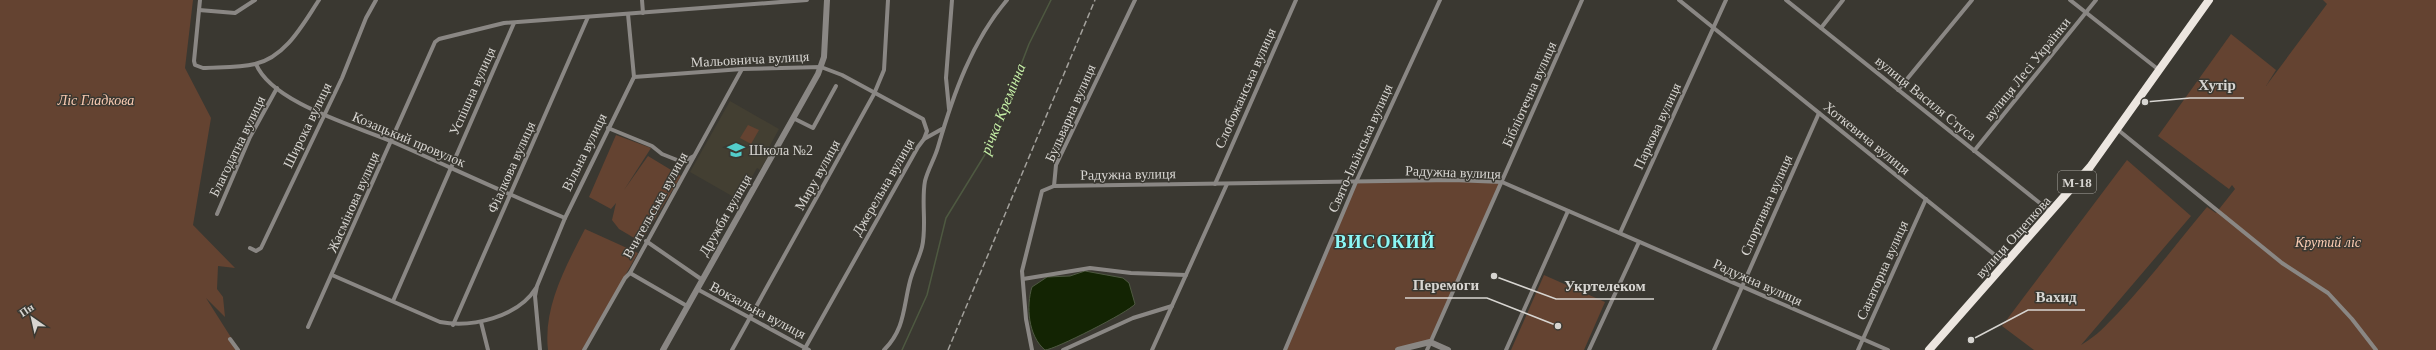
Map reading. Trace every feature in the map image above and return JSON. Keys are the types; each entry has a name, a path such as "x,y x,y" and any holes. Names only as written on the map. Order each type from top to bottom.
{"highway":[{"name":"вулиця Ощепкова","path":"1933,348 2052,212 2117,130 2209,0"}],"street":[{"path":"200,0 194,61 199,68 256,64 276,53 294,38 319,0"},
{"path":"199,10 235,13 254,0"},
{"name":"Широка вулиця","path":"250,248 256,251 260,248 342,78 366,18 376,0"},
{"path":"642,0 643,13"},
{"path":"514,23 807,0"},
{"name":"Дружби вулиця","path":"662,350 821,67 824,57 827,0"},
{"name":"Миру вулиця","path":"732,350 874,94 884,70 888,0"},
{"path":"884,350 895,339 902,321 910,280 922,247 925,180 938,148 942,129 965,70 987,24 1007,0"},
{"name":"Бульварна вулиця","path":"1054,186 1056,165 1135,0"},
{"name":"Слобожанська вулиця","path":"1215,184 1296,0"},
{"name":"Свято-Ільїнська вулиця","path":"1285,350 1356,182 1440,0"},
{"name":"Бібліотечна вулиця","path":"1427,350 1582,0"},
{"name":"Хоткевича вулиця","path":"1679,0 2006,264"},
{"name":"Паркова вулиця","path":"1620,234 1726,0"},
{"name":"вулиця Василя Стуса","path":"1786,0 2052,212"},
{"path":"1821,28 1843,0"},
{"path":"1898,90 1972,0"},
{"path":"2070,0 2159,70"},
{"name":"вулиця Лесі Українки","path":"1974,151 2096,0"},
{"path":"950,111 946,78 953,1"},
{"path":"628,14 634,77"},
{"name":"Фіалкова вулиця","path":"453,324 588,17"},
{"name":"Жасмінова вулиця","path":"308,327 392,142 435,42 514,23"},
{"name":"Успішна вулиця","path":"393,301 514,23"},
{"name":"Козацький провулок","path":"256,64 263,78 323,116 392,142 510,196 565,218"},
{"name":"Мальовнича вулиця","path":"634,77 742,69 821,67 842,75 925,122 927,130 924,139"},
{"name":"Вчительська вулиця","path":"584,350 625,278 630,274 646,241 742,69"},
{"name":"Вільна вулиця","path":"540,350 535,296 537,286 565,218 634,77"},
{"path":"793,118 813,128 836,86"},
{"name":"Благодатна вулиця","path":"217,214 250,137 277,88"},
{"name":"Спортивна вулиця","path":"1714,350 1819,113"},
{"path":"608,128 652,146 662,154 682,162 694,156"},
{"name":"Джерельна вулиця","path":"806,349 908,163 924,139 942,129"},
{"path":"2117,130 2282,262 2328,293 2352,319 2376,350"},
{"name":"Радужна вулиця","path":"1054,186 1356,182 1502,182 1888,350"},
{"path":"1152,350 1227,184"},
{"path":"1032,350 1026,319 1022,270 1042,191 1054,186"},
{"name":"Санаторна вулиця","path":"1858,350 1926,199"},
{"path":"1506,350 1568,211"},
{"path":"646,241 701,280"},
{"path":"1589,350 1639,242"},
{"path":"1023,279 1090,268 1131,273 1186,275"},
{"path":"630,274 687,306"},
{"path":"332,275 440,322 453,324 481,322 515,309 530,298 537,286"},
{"name":"Вокзальна вулиця","path":"696,289 806,349"},
{"path":"1063,350 1133,318 1172,306"},
{"path":"481,322 488,350"},
{"path":"230,339 238,350"},
{"path":"1398,350 1430,342 1448,350"}],"shaded area":[{"name":"Школа №2","path":"730,101 779,129 768,149 771,151 760,170 757,168 739,200 690,172"},
{"path":"1085,271 1123,278 1129,283 1135,304 1120,315 1091,330 1062,344 1045,350 1035,337 1030,320 1029,303 1032,287 1047,277 1070,276"}],"green space":[{"name":"Ліс Гладкова","path":"0,0 193,0 185,68 211,118 193,225 235,268 218,266 217,289 223,297 225,317 206,298 239,350 0,350"},
{"name":"Крутий ліс","path":"2323,0 2436,0 2436,350 2034,350 2002,326 2127,160 2191,216 2081,345 2097,334 2118,313 2207,207 2216,213 2235,189 2232,185 2229,189 2158,136 2231,34 2276,70 2266,86 2327,4"},
{"path":"748,125 759,130 751,144 740,138"},
{"path":"616,135 651,148 624,190 648,156 681,176 641,242 619,229 612,220 616,203 611,209 589,197"},
{"path":"1453,180 1502,182 1430,342 1398,350 1285,350 1356,182"},
{"path":"585,229 638,253 582,350 548,350 547,334 552,303 570,257"},
{"path":"1544,275 1605,302 1584,350 1511,350"}],"waterway":[{"name":"річка Кремінна","path":"902,350 927,295 946,218 989,148 1029,44 1051,0"}],"railway":[{"path":"948,350 1095,0"}],"place":[{"name":"Хутір","path":"2145,102"},
{"name":"Школа №2","path":"736,150"},
{"name":"Укртелеком","path":"1494,276"},
{"name":"Перемоги","path":"1558,326"},
{"name":"Вахид","path":"1971,340"}],"district":[{"name":"ВИСОКИЙ","path":"1385,242"}]}
